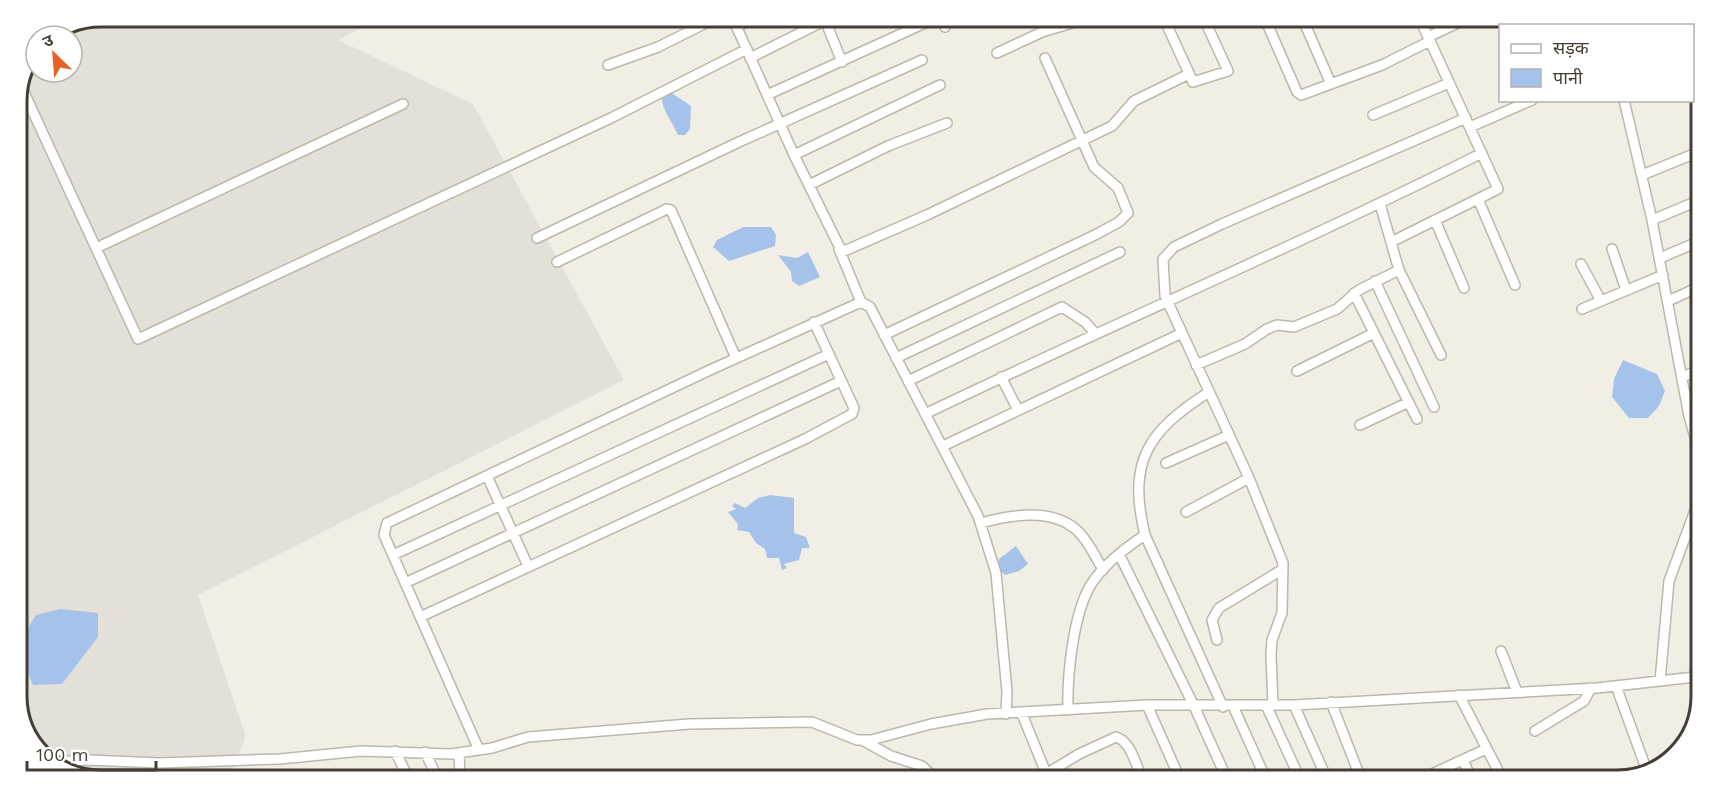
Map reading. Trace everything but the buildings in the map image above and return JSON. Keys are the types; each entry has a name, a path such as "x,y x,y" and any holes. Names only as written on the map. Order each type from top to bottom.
{"street":[{"path":"608,65 658,47 698,27"},
{"path":"737,27 861,302 870,307 971,497 996,573 1007,692 1006,714"},
{"path":"27,99 138,339 809,27"},
{"path":"828,27 842,62"},
{"path":"767,95 915,27"},
{"path":"997,53 1060,27"},
{"path":"1168,27 1193,82 1228,71 1208,27"},
{"path":"1269,27 1297,92 1308,93 1382,65 1452,27"},
{"path":"1306,27 1331,84"},
{"path":"1391,242 1498,189 1423,27"},
{"path":"884,335 1095,235 1126,217 1128,213 1118,188 1098,172 1081,140 1046,57"},
{"path":"537,238 922,60"},
{"path":"839,249 848,251 1119,122 1134,101 1189,74"},
{"path":"1373,115 1449,83"},
{"path":"794,155 940,85"},
{"path":"1470,128 1528,102"},
{"path":"1624,102 1660,258 1682,377 1691,405"},
{"path":"96,248 403,104"},
{"path":"1296,770 1270,705 1272,640 1282,613 1283,569 1272,531 1168,303 1163,280 1163,259 1174,247 1466,118"},
{"path":"809,185 888,146 947,123"},
{"path":"926,414 1095,333 1168,303 1380,204 1482,153"},
{"path":"1642,175 1691,155"},
{"path":"1478,199 1515,285"},
{"path":"1380,204 1399,270 1441,355"},
{"path":"1652,220 1691,204"},
{"path":"557,262 667,209 671,210 736,358"},
{"path":"1435,220 1464,288"},
{"path":"1660,258 1691,245"},
{"path":"1612,249 1626,290"},
{"path":"896,358 1120,252"},
{"path":"1581,264 1601,301"},
{"path":"1196,365 1245,344 1267,328 1277,325 1294,327 1337,309 1354,293 1399,270"},
{"path":"1582,309 1663,275"},
{"path":"1375,281 1404,338 1434,407"},
{"path":"1668,301 1691,291"},
{"path":"1354,293 1417,419"},
{"path":"479,750 384,535 387,523 736,358 861,302"},
{"path":"908,381 1062,307 1085,322 1095,333"},
{"path":"420,617 848,416 854,408 814,322"},
{"path":"943,446 1182,333"},
{"path":"1297,371 1374,333"},
{"path":"393,555 829,354"},
{"path":"1682,377 1691,373"},
{"path":"1001,377 1018,410"},
{"path":"405,583 841,381"},
{"path":"1209,392 1175,414 1161,428 1143,459 1140,509 1145,535 1228,707 1261,770"},
{"path":"1360,425 1409,402"},
{"path":"1166,463 1229,435"},
{"path":"487,476 528,566"},
{"path":"1185,512 1249,478"},
{"path":"981,524 1007,516 1029,514 1069,524 1083,537 1103,570"},
{"path":"1660,681 1669,581 1691,532"},
{"path":"1068,710 1068,672 1074,640 1090,586 1119,554 1145,535"},
{"path":"1119,554 1223,770"},
{"path":"1218,640 1212,620 1214,614 1260,580 1283,569"},
{"path":"1501,651 1517,692"},
{"path":"862,740 974,716 1148,705 1228,707 1294,705 1592,688 1691,677"},
{"path":"1616,686 1645,764"},
{"path":"1535,731 1584,701 1592,688"},
{"path":"1459,695 1498,770"},
{"path":"1331,702 1357,770"},
{"path":"1148,705 1176,770"},
{"path":"1294,705 1323,770"},
{"path":"1022,714 1045,770"},
{"path":"67,761 159,763 395,751 459,753 528,737 690,724 812,722 862,740 891,756 922,766 926,770"},
{"path":"1056,770 1079,754 1116,737 1122,739 1128,746 1138,770"},
{"path":"1446,770 1486,749"},
{"path":"395,751 404,770"},
{"path":"425,752 433,770"},
{"path":"459,753 460,770"},
{"path":"1463,760 1468,770"}],"shaded area":[{"path":"101,27 363,27 338,40 473,104 624,380 198,595 246,736 233,770 87,769 56,755 40,737 31,720 27,701 27,96 30,84 84,84 84,30"}],"water":[{"path":"670,92 691,106 690,129 685,135 678,135 664,107 662,98"},
{"path":"743,227 771,227 776,235 775,246 729,261 713,247 717,240"},
{"path":"808,252 820,277 799,286 792,281 791,272 778,255 797,258"},
{"path":"1623,360 1657,374 1665,391 1659,406 1648,418 1629,418 1612,397 1614,379"},
{"path":"770,495 794,498 794,533 806,537 810,548 802,548 799,560 784,564 787,568 782,570 779,558 767,558 765,549 756,543 749,532 737,530 738,524 728,512 736,509 732,506 735,503 745,508 758,498"},
{"path":"1016,546 1028,564 1019,571 1005,575 998,568 999,559"},
{"path":"60,609 98,613 98,637 62,684 33,685 27,669 27,631 36,615"}]}
